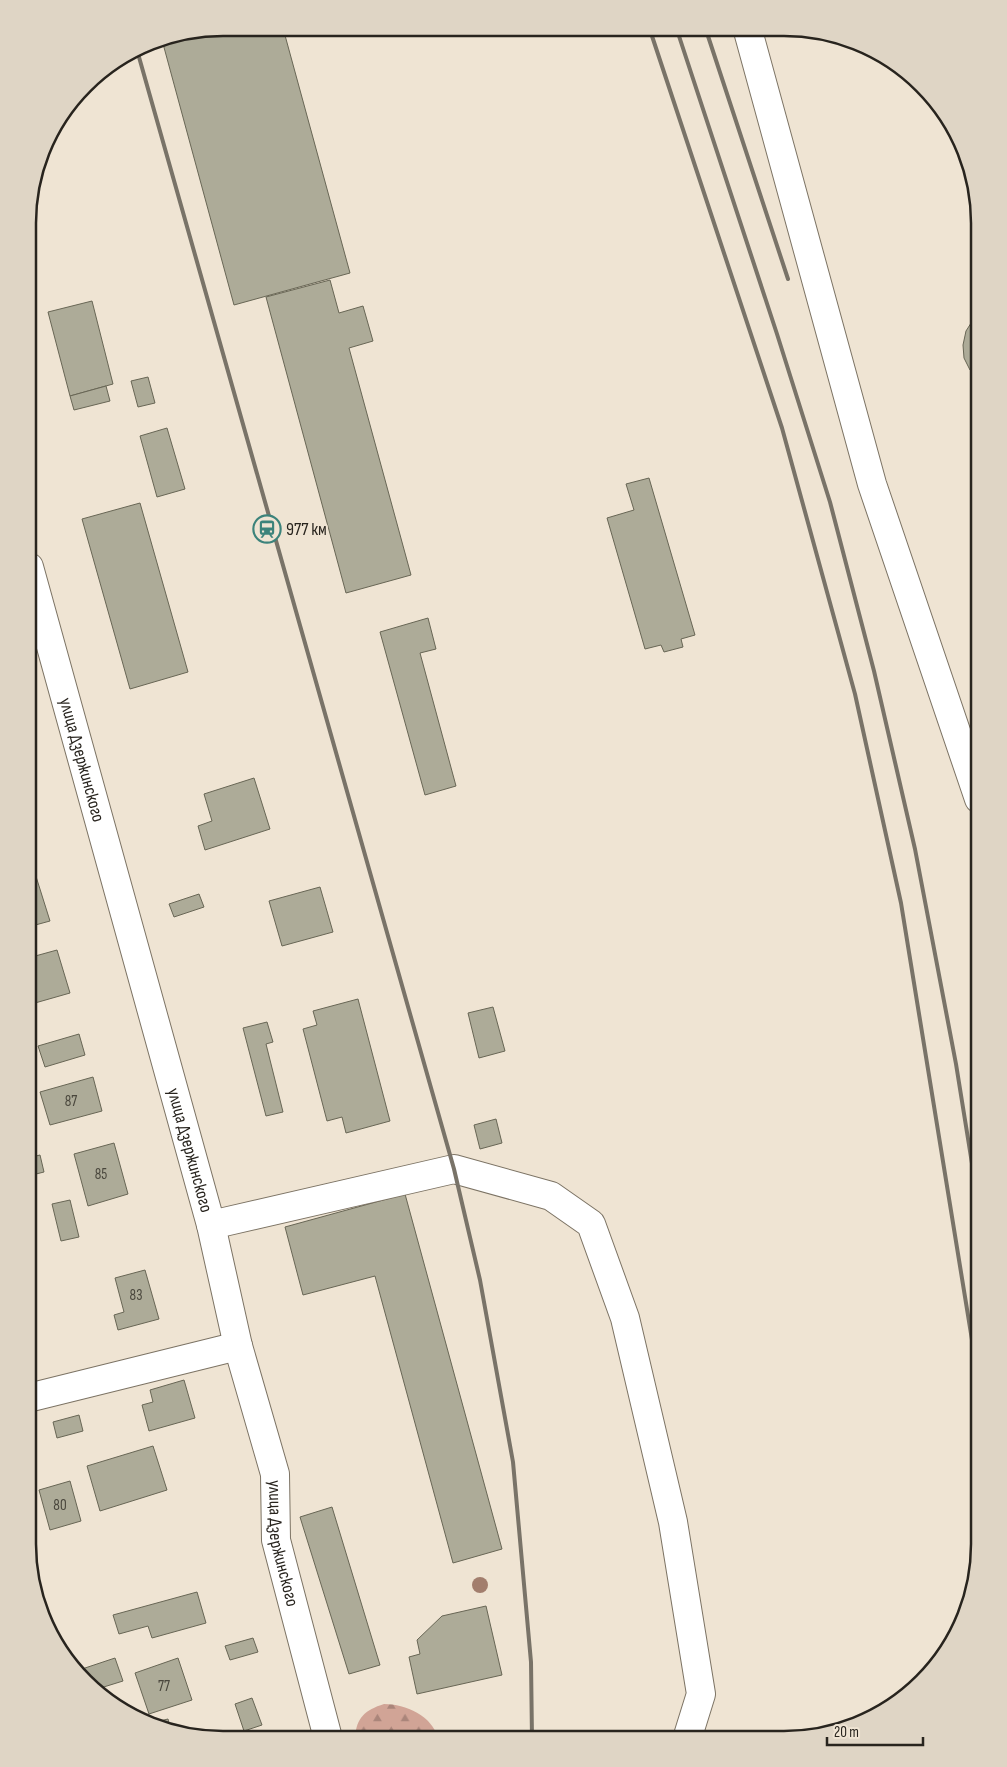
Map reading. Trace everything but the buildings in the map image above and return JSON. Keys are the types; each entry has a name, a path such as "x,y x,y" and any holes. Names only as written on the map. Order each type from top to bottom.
{"street":[{"path":"749,36 872,484 971,775"},
{"name":"улица Дзержинского","path":"36,592 211,1225 238,1346 275,1474 276,1540 326,1731"},
{"path":"211,1225 454,1169 552,1196 591,1224 625,1318 673,1522 701,1694 689,1731"},
{"path":"36,1396 238,1346"}],"green space":[{"path":"384,1704 401,1706 424,1718 435,1731 356,1731 360,1720 372,1709"}],"railway":[{"path":"652,36 782,428 855,694 901,903 971,1334"},
{"path":"679,36 830,502 874,671 915,849 956,1064 971,1157"},
{"path":"708,36 788,279"},
{"path":"139,57 454,1169 480,1280 513,1462 531,1662 532,1731"}],"place":[{"name":"977 км","path":"267,529"}]}
